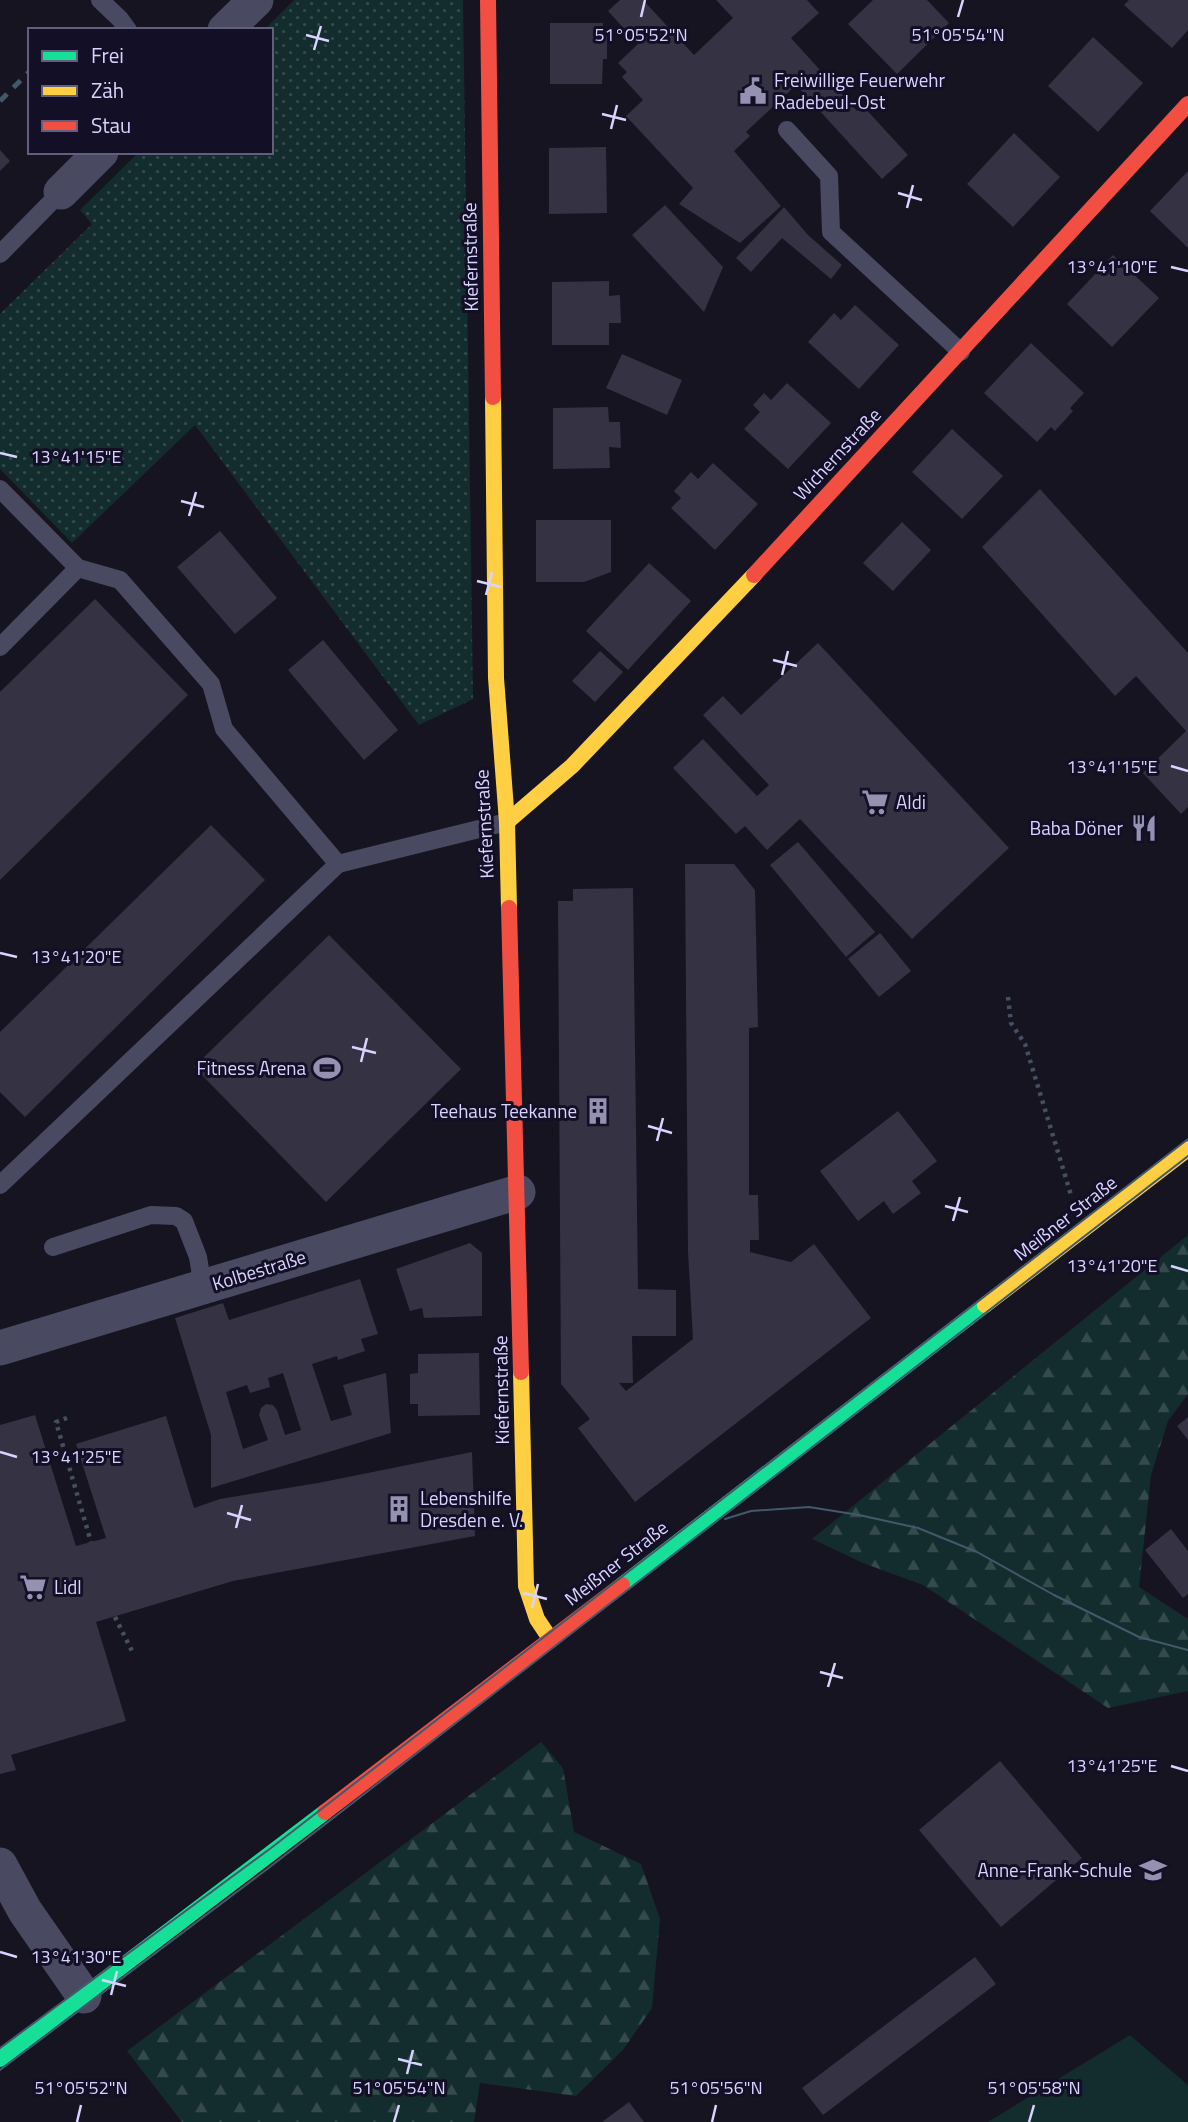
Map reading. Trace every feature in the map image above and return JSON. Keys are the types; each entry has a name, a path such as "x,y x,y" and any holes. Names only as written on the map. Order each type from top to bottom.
{"street":[{"path":"227,28 256,0"},
{"name":"Kiefernstraße","path":"488,0 496,678 507,822 526,1586 537,1619 551,1640"},
{"name":"Wichernstraße","path":"507,822 572,766 765,563 1188,104"},
{"path":"61,192 99,154"},
{"name":"Meißner Straße","path":"0,2059 551,1640 1188,1149"},
{"name":"Kolbestraße","path":"0,1348 518,1192"},
{"path":"0,1865 25,1911 84,1996"}],"lane":[{"path":"100,0 127,28"},
{"path":"787,130 829,176 831,232 961,352"},
{"path":"0,254 61,192"},
{"path":"0,489 78,568 120,580 211,684 224,729 338,864"},
{"path":"0,647 78,568"},
{"path":"0,1185 338,864 507,822"},
{"path":"53,1247 151,1214 176,1216 184,1221 198,1257 203,1287"}],"path":[{"path":"1007,997 1011,1024 1025,1044 1082,1231"},
{"path":"67,1418 56,1422 91,1542"},
{"path":"115,1617 133,1653"}],"green space":[{"path":"294,0 463,0 473,699 419,725 195,425 72,543 0,469 0,314 92,224 80,210 137,154 273,154 273,28 266,28"},
{"path":"1188,1235 1188,1394 1168,1421 1151,1475 1139,1587 1188,1619 1188,1691 1108,1708 923,1585 863,1563 812,1539"},
{"path":"541,1742 563,1768 574,1832 641,1864 660,1919 652,2008 623,2050 576,2096 480,2083 474,2122 182,2122 127,2051"},
{"path":"1130,2035 1188,2085 1188,2122 988,2122"}],"building":[{"path":"620,0 643,0 694,55 733,18 716,0 807,0 819,13 791,38 857,111 863,106 908,155 882,179 796,85 746,132 750,136 734,151 781,206 740,243 679,204 693,188 626,116 643,100 622,77 627,72 618,63 638,44 608,11"},
{"path":"873,0 927,0 949,23 897,74 848,24"},
{"path":"1129,0 1188,0 1188,30 1172,48 1124,5"},
{"path":"550,23 603,23 603,33 607,33 607,59 603,59 602,84 550,84"},
{"path":"1093,37 1143,83 1098,132 1048,86"},
{"path":"1014,133 1060,177 1013,227 967,184"},
{"path":"606,147 607,213 549,214 549,148"},
{"path":"0,150 10,161 0,171"},
{"path":"1188,171 1188,248 1150,211"},
{"path":"665,205 723,267 704,312 632,235"},
{"path":"784,207 808,235 842,265 831,279 782,238 751,272 736,258"},
{"path":"1113,255 1159,298 1112,347 1067,304"},
{"path":"609,281 609,296 620,295 621,323 609,323 609,345 552,345 552,282"},
{"path":"855,305 899,345 859,389 808,342 834,313 841,320"},
{"path":"1031,343 1084,393 1070,408 1073,411 1055,431 1051,427 1037,442 984,393"},
{"path":"622,354 682,380 667,415 606,388"},
{"path":"787,383 831,423 788,469 744,429 760,412 753,405 764,393 771,400"},
{"path":"608,407 609,422 620,422 621,448 609,447 610,468 553,469 553,408"},
{"path":"952,429 1003,476 962,519 912,472"},
{"path":"713,463 758,504 715,550 671,508 681,498 674,491 691,472 698,479"},
{"path":"1040,489 1188,653 1188,807 1181,814 1143,773 1186,731 1136,676 1115,696 982,547"},
{"path":"536,520 611,520 611,572 584,582 536,582"},
{"path":"902,522 931,550 893,591 863,563"},
{"path":"220,531 277,598 235,634 177,567"},
{"path":"649,563 691,601 628,670 586,631"},
{"path":"95,599 188,695 0,880 0,692"},
{"path":"323,640 398,730 364,760 288,670"},
{"name":"Aldi","path":"818,643 1009,848 912,939 800,819 767,850 745,826 736,834 673,768 703,739 757,796 769,785 703,715 723,696 741,715"},
{"path":"600,651 623,672 595,702 572,681"},
{"path":"211,825 265,880 25,1117 0,1092 0,1032"},
{"path":"798,842 875,932 846,957 770,865"},
{"name":"Teehaus Teekanne","path":"685,864 734,864 755,890 758,1027 749,1028 749,1195 758,1195 759,1240 750,1240 750,1252 791,1262 814,1244 871,1318 635,1502 578,1428 590,1419 561,1384 558,901 573,901 573,889 633,888 638,1289 676,1290 676,1336 632,1336 633,1383 619,1383 626,1391 693,1339 688,1252"},
{"path":"880,933 911,971 879,997 848,959"},
{"name":"Fitness Arena","path":"329,935 461,1069 326,1202 194,1067"},
{"path":"898,1111 937,1161 912,1181 921,1193 893,1214 884,1201 858,1221 820,1171"},
{"path":"470,1243 482,1253 482,1316 424,1318 422,1308 410,1311 396,1269"},
{"path":"360,1279 378,1334 361,1339 365,1351 338,1360 337,1356 312,1364 331,1421 352,1415 343,1385 386,1373 391,1433 211,1488 211,1435 175,1318 223,1303 229,1320","holes":["283,1373 301,1430 285,1435 277,1410 273,1405 266,1404 259,1415 268,1440 243,1449 226,1392 247,1385 250,1393 270,1387 268,1378"]},
{"path":"479,1353 480,1415 418,1416 418,1404 410,1404 410,1374 418,1373 418,1354"},
{"path":"35,1415 76,1546 106,1538 76,1444 166,1416 194,1508 220,1499 318,1483 472,1452 475,1536 233,1581 96,1622 126,1721 11,1755 16,1770 0,1774 0,1425"},
{"path":"1188,1417 1188,1440 1177,1426"},
{"path":"1171,1529 1188,1551 1188,1594 1183,1598 1145,1550"},
{"path":"1000,1761 1082,1858 1001,1927 919,1830"},
{"path":"975,1957 996,1984 823,2115 802,2088"},
{"path":"629,2102 644,2122 602,2122"}],"tram line":[{"path":"0,2048 271,1848 1188,1139"},
{"path":"0,2070 266,1870 1188,1156"},
{"path":"725,1519 751,1511 809,1507 918,1528 977,1552 1054,1595 1139,1637 1188,1650"}],"railway":[{"path":"0,101 28,73"}],"traffic: fast":[{"path":"622,1585 985,1305"},
{"path":"0,2059 325,1812"}],"traffic: slow":[{"path":"493,397 496,678 507,822 509,908"},
{"path":"507,822 572,766 754,575"},
{"path":"985,1305 1188,1149"},
{"path":"521,1372 526,1586 537,1619 551,1640"}],"traffic: jam":[{"path":"488,0 493,397"},
{"path":"754,575 1188,104"},
{"path":"509,908 521,1372"},
{"path":"325,1812 622,1585"}],"place":[{"name":"Freiwillige Feuerwehr Radebeul-Ost","path":"753,91"},
{"name":"Aldi","path":"875,802"},
{"name":"Baba Döner","path":"1144,828"},
{"name":"Fitness Arena","path":"327,1068"},
{"name":"Teehaus Teekanne","path":"598,1111"},
{"name":"Lebenshilfe Dresden e. V.","path":"399,1509"},
{"name":"Lidl","path":"33,1587"},
{"name":"Anne-Frank-Schule","path":"1153,1870"}]}
